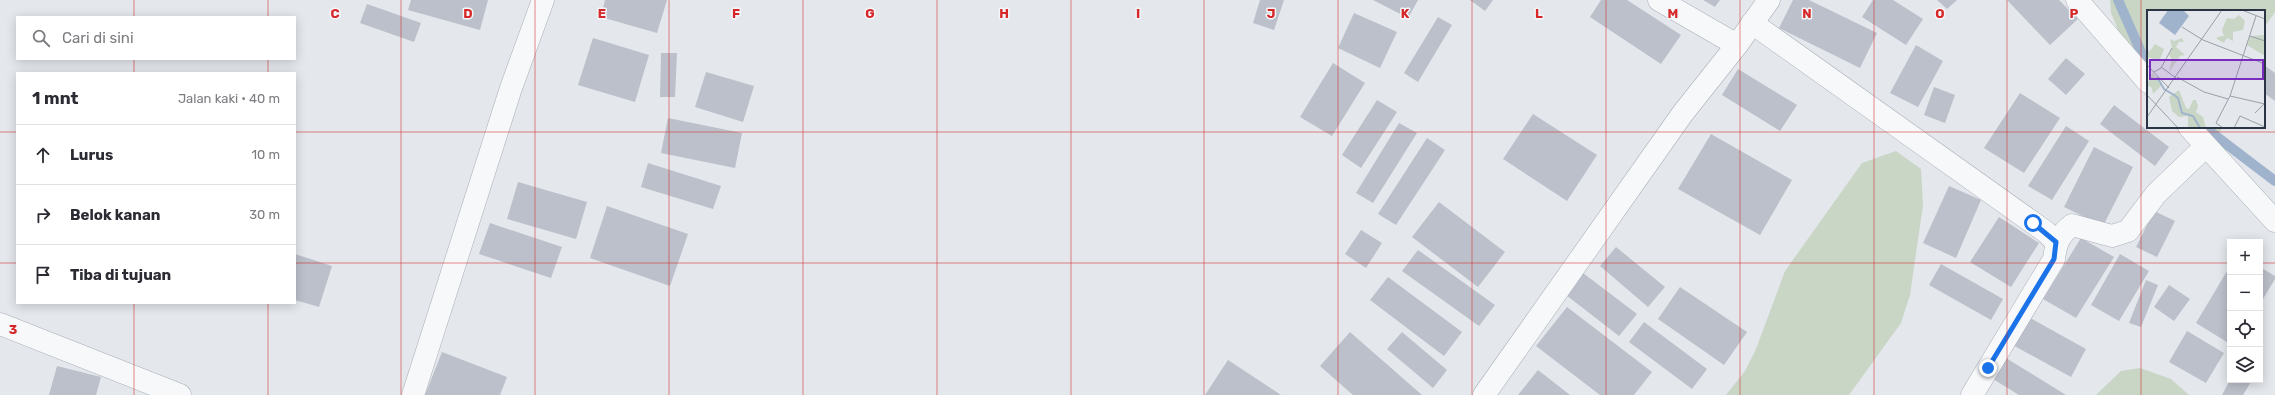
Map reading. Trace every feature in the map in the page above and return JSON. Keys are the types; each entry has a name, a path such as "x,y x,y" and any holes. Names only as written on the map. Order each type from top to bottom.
{"street":[{"path":"413,395 511,88 542,0"},
{"path":"1659,0 1737,45"},
{"path":"1484,395 1683,113 1737,45 1768,0"},
{"path":"2077,0 2147,81"},
{"path":"1752,23 2046,232 2056,242"},
{"path":"2190,128 2275,221"},
{"path":"1972,395 2054,259 2056,242 2063,232 2072,225 2112,236 2128,231 2156,194 2206,146"},
{"path":"0,324 180,395"}],"green space":[{"path":"2110,0 2275,0 2275,12 2265,27 2265,10 2147,10 2147,99 2111,13"},
{"path":"2174,128 2222,128 2216,137 2199,136"},
{"path":"1896,151 1921,169 1923,205 1910,295 1901,323 1849,395 1726,395 1745,371 1756,349 1785,271 1862,163"},
{"path":"2140,368 2171,379 2189,395 2096,395 2121,371"}],"building":[{"path":"411,0 488,0 480,30 408,10"},
{"path":"605,0 667,0 657,33 601,17"},
{"path":"1260,0 1284,0 1274,30 1253,23"},
{"path":"1373,0 1418,0 1408,18"},
{"path":"1470,0 1493,0 1485,11"},
{"path":"1601,0 1627,0 1681,35 1661,64 1590,17"},
{"path":"1703,0 1720,0 1715,7"},
{"path":"1793,0 1809,0 1877,33 1860,68 1779,28"},
{"path":"1873,0 1893,0 1923,19 1906,45 1862,17"},
{"path":"1937,0 1957,0 1947,9"},
{"path":"2007,0 2059,0 2078,19 2050,45"},
{"path":"367,4 421,23 414,42 360,23"},
{"path":"1354,13 1397,32 1380,68 1338,48"},
{"path":"1438,17 1452,25 1418,82 1404,73"},
{"path":"593,38 649,55 635,102 578,85"},
{"path":"1916,45 1943,61 1918,107 1890,93"},
{"path":"661,53 677,53 675,97 660,97"},
{"path":"2066,58 2085,74 2066,95 2048,79"},
{"path":"1333,63 1365,83 1332,136 1300,117"},
{"path":"2265,66 2275,73 2275,101 2265,94"},
{"path":"1738,69 1797,105 1780,131 1722,95"},
{"path":"706,72 754,86 743,122 695,107"},
{"path":"1934,87 1955,95 1945,123 1924,115"},
{"path":"2020,93 2060,118 2024,173 1984,148"},
{"path":"1377,100 1397,112 1361,168 1342,155"},
{"path":"2114,105 2169,147 2155,166 2100,124"},
{"path":"1533,114 1597,155 1567,201 1503,159"},
{"path":"668,118 742,133 735,168 661,153"},
{"path":"1399,123 1417,133 1373,203 1356,193"},
{"path":"2066,126 2089,141 2052,200 2028,186"},
{"path":"1711,134 1792,180 1760,235 1678,189"},
{"path":"1427,138 1445,150 1396,225 1378,214"},
{"path":"2094,147 2133,167 2103,226 2064,207"},
{"path":"648,163 721,186 713,209 641,187"},
{"path":"518,182 587,202 576,239 507,219"},
{"path":"1949,186 1981,200 1956,258 1923,243"},
{"path":"1439,202 1505,252 1478,287 1412,237"},
{"path":"607,206 688,234 670,286 590,258"},
{"path":"2154,211 2175,221 2157,257 2136,247"},
{"path":"1999,217 2039,243 2011,287 1970,262"},
{"path":"490,223 562,247 551,278 479,254"},
{"path":"1361,230 1382,243 1366,268 1345,254"},
{"path":"2081,238 2114,257 2076,318 2043,299"},
{"path":"1616,247 1665,287 1648,307 1600,266"},
{"path":"1418,250 1495,305 1479,326 1402,271"},
{"path":"296,254 332,266 319,307 296,300"},
{"path":"2120,254 2149,271 2119,321 2091,305"},
{"path":"1941,264 2003,299 1991,320 1929,285"},
{"path":"2263,269 2275,276 2275,279 2263,299"},
{"path":"2227,271 2227,342 2196,323"},
{"path":"1583,273 1637,314 1619,336 1566,295"},
{"path":"1388,277 1462,332 1444,356 1370,300"},
{"path":"2146,280 2158,285 2141,327 2129,323"},
{"path":"2169,285 2190,299 2174,321 2154,307"},
{"path":"1680,287 1747,332 1724,365 1658,319"},
{"path":"1567,307 1652,372 1634,395 1600,395 1536,346"},
{"path":"2025,315 2086,349 2071,377 2009,343"},
{"path":"1644,322 1707,369 1692,389 1629,342"},
{"path":"2187,331 2224,353 2206,383 2169,362"},
{"path":"1350,332 1422,395 1353,395 1320,366"},
{"path":"1402,332 1447,370 1433,388 1387,349"},
{"path":"442,352 507,377 500,395 425,395"},
{"path":"2006,358 2066,395 2019,395 1993,379"},
{"path":"1228,360 1281,395 1205,395"},
{"path":"57,366 101,377 96,395 49,395"},
{"path":"1538,370 1570,395 1518,395"},
{"path":"2228,383 2250,383 2243,395 2222,395"}],"waterway":[{"path":"2118,0 2141,52 2147,61"},
{"path":"2205,128 2275,181"}],"route":[{"path":"1988,368 2054,259 2056,242 2046,232 2033,223"}]}
